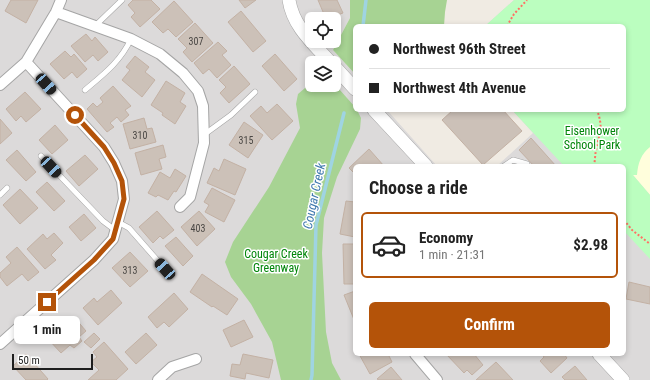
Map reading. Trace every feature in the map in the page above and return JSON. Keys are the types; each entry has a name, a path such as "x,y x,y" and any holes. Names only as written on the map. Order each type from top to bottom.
{"street":[{"path":"0,85 26,62 56,12 61,0"},
{"path":"289,0 294,19 303,33 324,56"},
{"path":"56,12 131,39 160,54 183,73 198,91 203,106 204,143 192,192 190,197 180,207"},
{"path":"0,344 94,260 113,239 124,199 122,181 114,163 104,147 26,62"},
{"path":"341,74 353,87"},
{"path":"376,112 424,164"},
{"path":"417,356 437,380"},
{"path":"601,356 623,380"},
{"path":"158,380 172,367 196,359"}],"lane":[{"path":"95,26 122,0"},
{"path":"85,90 118,61 126,50 131,39"},
{"path":"204,134 231,115 255,92"},
{"path":"41,156 103,221 129,228 165,269"},
{"path":"507,164 513,160 527,164"},
{"path":"0,195 7,188"}],"path":[{"path":"508,24 514,14 527,0"},
{"path":"594,164 596,149 601,132 600,118 598,112"},
{"path":"626,222 632,230 650,244"}],"shaded area":[{"path":"0,0 350,0 350,18 341,35 341,12 305,12 305,48 334,48 333,50 338,56 305,56 305,92 341,92 341,59 353,72 353,112 389,112 435,164 353,164 353,356 626,356 626,164 499,164 533,133 514,112 626,112 626,24 487,24 514,0 650,0 650,380 0,380"},
{"path":"650,144 650,195 626,167 626,165"}],"green space":[{"path":"350,0 447,0 444,24 353,24 353,72 341,59 341,56 338,56 333,50 334,48 341,48 341,35 350,18"},
{"name":"Eisenhower School Park","path":"514,0 650,0 650,147 640,159 637,175 633,175 650,195 650,259 626,233 626,164 562,164 514,112 626,112 626,24 487,24"},
{"name":"Cougar Creek Greenway","path":"305,88 305,92 341,91 353,105 353,112 358,112 361,118 360,129 337,177 324,218 322,253 326,332 332,363 341,380 281,380 272,342 251,304 231,277 225,262 233,242 269,187 300,128 296,104 298,94"}],"building":[{"path":"11,0 38,0 26,23 5,11"},
{"path":"133,0 151,0 160,9 140,27 131,17 135,13 128,5"},
{"path":"239,0 256,0 245,8"},
{"path":"318,0 337,0 343,13 341,14 341,12 323,12"},
{"path":"174,1 193,22 176,37 168,29 163,33 152,22"},
{"path":"241,11 266,41 253,52 228,22"},
{"path":"195,23 213,43 192,62 183,52 187,48 178,39"},
{"path":"86,34 92,41 95,37 108,52 98,61 93,55 85,62 71,46"},
{"path":"218,42 227,51 222,55 231,65 217,78 209,69 203,74 194,63"},
{"path":"65,51 71,57 74,54 87,69 77,78 72,72 64,79 50,64"},
{"path":"275,54 297,79 284,91 262,66"},
{"path":"135,56 149,67 145,72 155,80 142,97 122,80 130,70 126,67"},
{"path":"234,66 250,84 229,103 220,93 226,87 219,80"},
{"path":"166,81 185,93 180,102 186,106 175,124 151,105"},
{"path":"113,86 131,106 125,110 129,115 121,122 117,117 110,123 114,127 107,132 87,109 93,103 97,107 103,102 100,98"},
{"path":"25,92 41,109 26,122 21,116 16,121 6,109"},
{"path":"277,104 293,121 272,140 250,116 261,106 267,113"},
{"path":"451,112 505,112 522,131 484,164 482,164 442,120"},
{"path":"144,118 147,129 152,128 156,142 130,149 123,124"},
{"path":"0,119 12,133 0,144"},
{"path":"244,122 263,135 248,158 229,145"},
{"path":"55,125 68,140 52,154 39,140"},
{"path":"531,138 554,164 532,164 519,150"},
{"path":"163,145 166,157 159,159 162,169 141,175 135,153"},
{"path":"369,149 382,164 353,164"},
{"path":"17,150 36,172 26,181 6,160"},
{"path":"85,155 98,169 79,186 66,171"},
{"path":"224,159 246,169 235,195 207,183 214,168 219,171"},
{"path":"353,164 353,172 349,168"},
{"path":"175,169 186,176 176,192 174,191 168,200 158,195 156,197 148,193 160,172 170,178"},
{"path":"47,182 65,201 54,211 36,192"},
{"path":"212,188 235,200 224,222 205,212 209,205 204,202"},
{"path":"20,189 38,208 20,224 3,205"},
{"path":"346,201 353,202 353,237 340,234"},
{"path":"157,211 174,230 163,239 160,236 153,243 139,227"},
{"path":"199,211 215,229 197,246 181,227"},
{"path":"84,214 96,228 81,241 69,227"},
{"path":"54,233 63,243 51,255 56,260 45,269 27,249 43,234 47,239"},
{"path":"176,237 193,256 183,266 165,246"},
{"path":"343,244 353,244 353,284 344,284"},
{"path":"17,247 39,272 28,281 22,274 7,286 0,277 0,273 11,263 6,257"},
{"path":"130,252 148,271 130,287 112,268"},
{"path":"202,274 238,299 227,315 190,292"},
{"path":"629,282 650,287 650,304 626,299"},
{"path":"111,290 122,303 98,325 83,308 94,298 97,302"},
{"path":"353,292 353,317 344,295"},
{"path":"174,293 188,309 169,327 164,322 157,328 148,317"},
{"path":"74,317 86,331 79,337 82,341 74,348 70,345 61,353 48,339"},
{"path":"244,320 253,337 231,347 223,330"},
{"path":"94,333 100,339 91,348 84,342"},
{"path":"146,333 157,345 136,364 125,352"},
{"path":"104,342 128,369 116,380 88,380 99,370 91,362 97,357 93,352"},
{"path":"26,354 48,379 47,380 26,380 13,366"},
{"path":"243,354 273,360 269,378 246,373 245,379 230,376 232,364 240,365"},
{"path":"360,356 389,356 392,362 370,374"},
{"path":"448,356 476,356 483,365 472,375 467,370 464,373"},
{"path":"543,356 566,356 567,358 551,373 540,361"},
{"path":"496,362 513,380 476,380"},
{"path":"575,366 587,380 565,380 562,377"},
{"path":"391,367 402,380 377,379"}],"waterway":[{"name":"Cougar Creek","path":"363,24 366,0"},
{"name":"Cougar Creek","path":"311,380 316,225 344,113"}],"route":[{"path":"47,302 94,260 113,239 124,199 122,181 114,163 104,147 75,115"}]}
